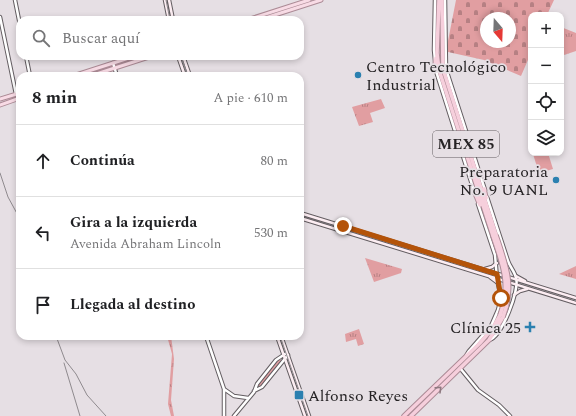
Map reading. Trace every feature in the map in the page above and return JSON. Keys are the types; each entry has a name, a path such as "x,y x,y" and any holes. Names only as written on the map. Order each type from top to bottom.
{"highway":[{"name":"MEX 85","path":"411,416 489,340 502,316 505,296 506,279 504,269 494,236 484,212 439,70 439,0"},
{"name":"MEX 85","path":"440,26 442,0"},
{"path":"435,66 440,53"},
{"path":"440,53 446,70"},
{"name":"MEX 85","path":"440,53 445,80 490,215 494,236"},
{"path":"484,189 490,215"},
{"path":"474,193 484,212"},
{"name":"MEX 85","path":"404,416 466,357 502,316"}],"main road":[{"path":"165,0 168,16"},
{"path":"169,0 172,16"},
{"path":"260,16 309,0"},
{"path":"272,16 321,0"},
{"path":"85,72 122,60"},
{"path":"102,72 140,60"},
{"path":"179,60 184,72"},
{"path":"184,60 189,72"},
{"path":"0,99 16,94"},
{"path":"0,105 16,99"},
{"path":"304,214 576,298"},
{"path":"304,219 576,303"},
{"path":"483,269 490,268 496,263"},
{"path":"468,270 470,269 471,265"},
{"path":"474,272 473,269 475,267"},
{"path":"488,276 498,283"},
{"path":"516,276 529,284"},
{"path":"514,295 528,288"},
{"path":"278,340 305,416"},
{"path":"282,340 309,416"}],"street":[{"path":"15,0 18,16"},
{"path":"435,0 434,50 438,81 492,245 501,298 496,315 487,331 469,351 466,357"},
{"path":"445,0 446,70 509,264 517,280 507,317 494,338 489,340"},
{"path":"0,17 16,94"},
{"path":"27,60 29,72"},
{"path":"113,63 116,72"},
{"path":"207,340 224,389 224,416"},
{"path":"254,392 257,384 276,360 287,354"},
{"path":"234,416 254,392 262,387 285,359 287,354"},
{"path":"460,368 478,390 499,405 510,416"},
{"path":"224,389 234,396 249,398"}],"green space":[{"path":"456,0 554,0 548,12 528,12 528,60 521,76 484,60 448,52 447,46"},
{"path":"564,28 576,33 576,51 564,55"},
{"path":"381,99 385,108 370,113 373,122 359,126 352,107"},
{"path":"534,156 549,156 553,169 539,173"},
{"path":"365,258 402,269 401,273 374,282"},
{"path":"576,266 576,279 559,274"},
{"path":"359,329 364,344 358,346 356,339 346,342 345,334"},
{"path":"168,340 172,340 174,359 171,400 174,416 171,416 168,404 172,354"},
{"path":"279,359 282,361 259,388 258,384"}],"railway":[{"path":"166,0 169,16"},
{"path":"182,60 187,72"},
{"path":"0,173 8,197 16,212"},
{"path":"58,340 65,360 76,374 87,395 106,416"},
{"path":"281,340 308,416"},
{"path":"64,363 80,416"}],"place":[{"name":"Centro Tecnológico Industrial","path":"358,75"},
{"name":"Preparatoria No. 9 UANL","path":"556,180"},
{"name":"Clínica 25","path":"530,327"},
{"name":"Alfonso Reyes","path":"299,395"}],"route":[{"path":"343,226 497,274 501,298"}]}
